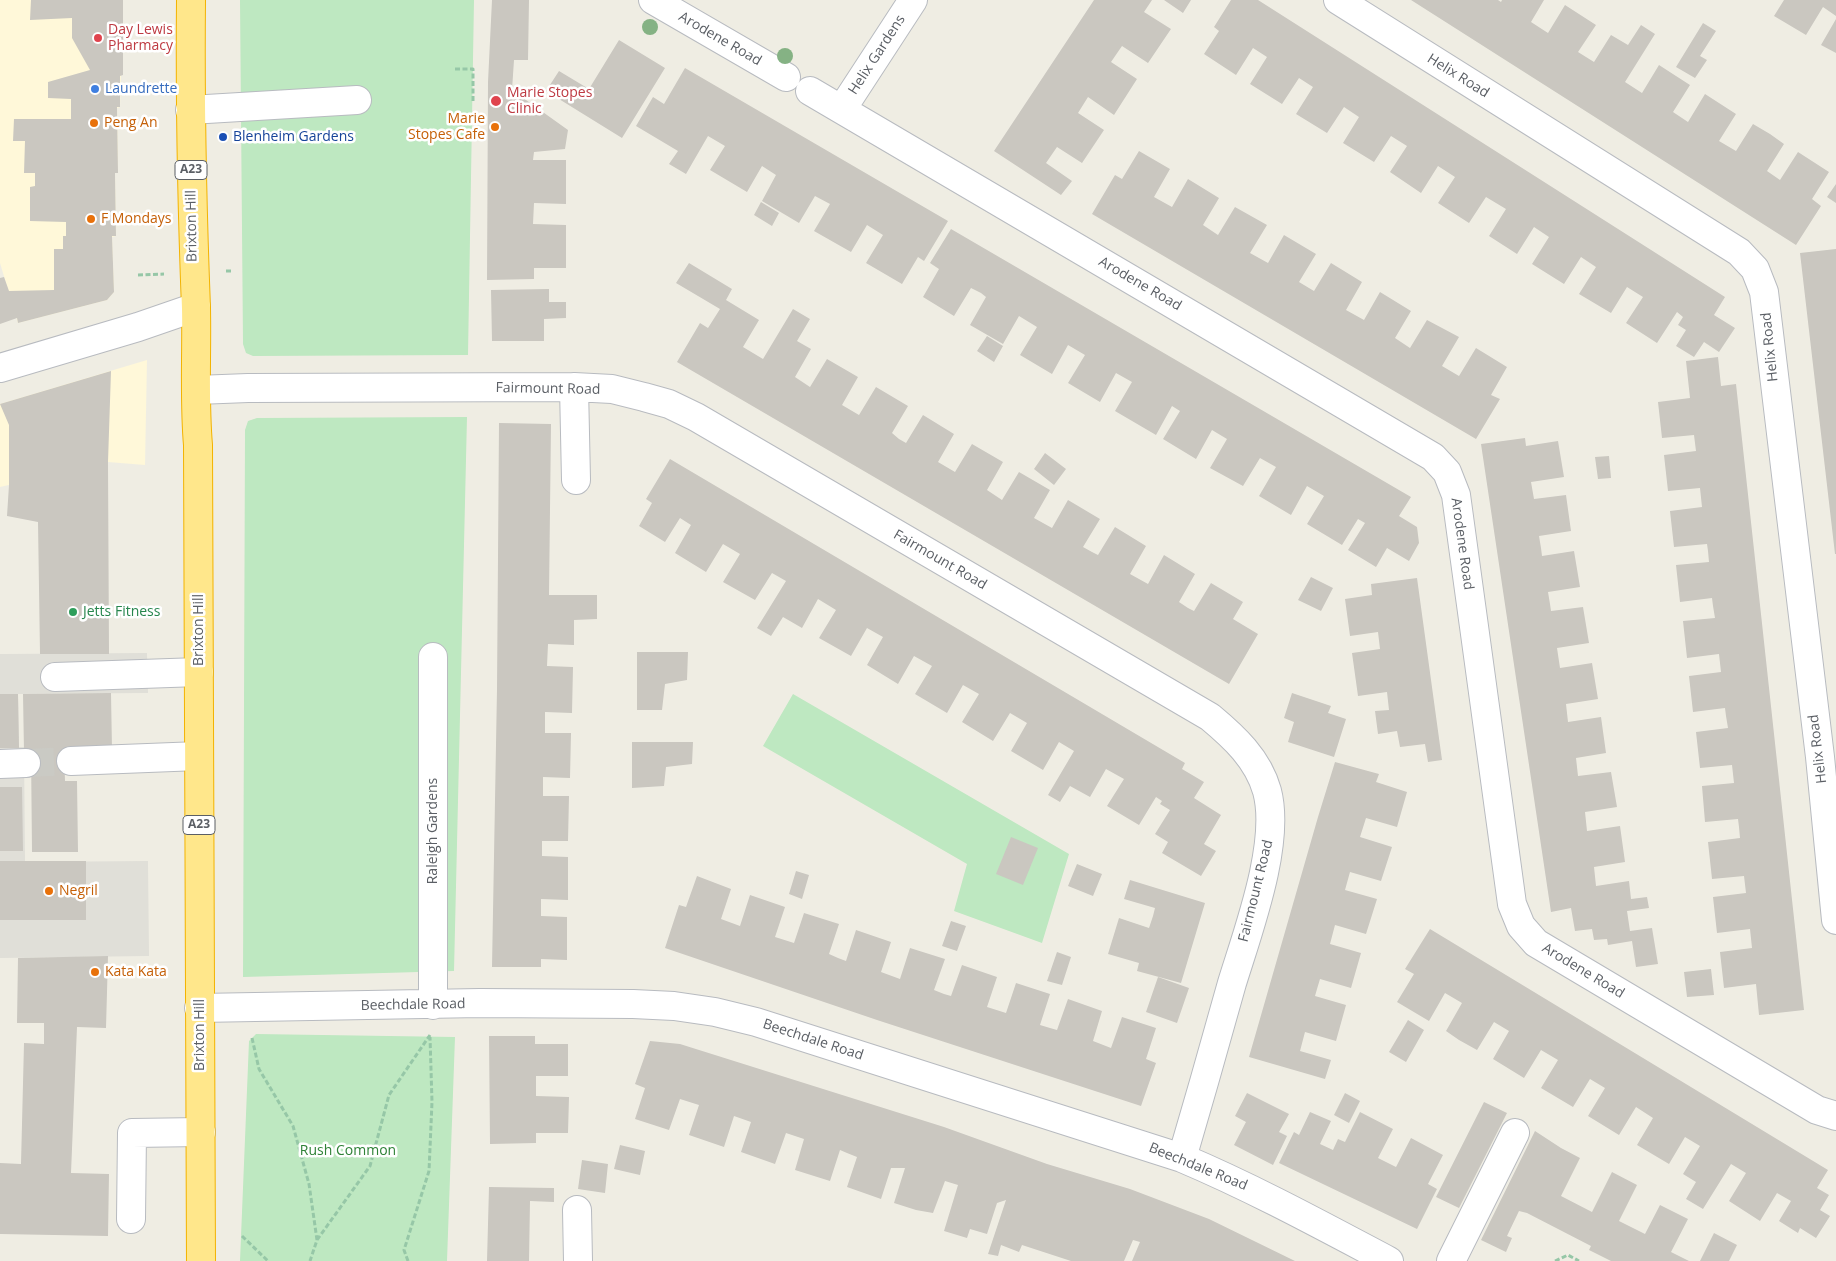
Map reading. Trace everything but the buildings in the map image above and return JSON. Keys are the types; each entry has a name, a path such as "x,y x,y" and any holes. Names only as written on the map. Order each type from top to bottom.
{"highway":[{"name":"Brixton Hill","path":"191,0 190,110 197,390 201,1261"}],"street":[{"name":"Arodene Road","path":"653,0 786,77"},
{"name":"Helix Gardens","path":"842,110 913,0"},
{"name":"Helix Road","path":"1338,0 1739,252 1755,269 1764,292 1820,757 1836,920"},
{"name":"Arodene Road","path":"810,91 1433,457 1447,472 1456,495 1512,904 1521,926 1536,943 1817,1110 1836,1116"},
{"path":"190,110 357,100"},
{"path":"0,368 132,329 196,307"},
{"path":"574,387 576,480"},
{"name":"Fairmount Road","path":"197,390 248,388 574,387 612,389 669,404 696,417 1210,717 1237,740 1255,764 1267,790 1271,816 1270,843 1257,900 1182,1158"},
{"name":"Raleigh Gardens","path":"433,657 433,1005"},
{"path":"55,677 199,672"},
{"path":"71,761 199,756"},
{"name":"Beechdale Road","path":"199,1008 233,1006 240,1008 633,1004 674,1006 715,1012 756,1022 1182,1158 1279,1202 1390,1261"},
{"path":"131,1219 132,1133 200,1132"},
{"path":"1451,1261 1515,1133"},
{"path":"577,1210 578,1261"}],"path":[{"path":"455,69 473,69 473,101"},
{"path":"138,275 165,274"},
{"path":"403,1005 430,1036 432,1102 429,1171 404,1250 408,1261"},
{"path":"240,1008 252,1037 259,1069 293,1126 309,1184 317,1240"},
{"path":"310,1261 317,1240 370,1166 389,1095 430,1036"},
{"path":"242,1236 268,1261"},
{"path":"1555,1261 1568,1255 1579,1261"}],"shaded area":[{"path":"0,0 123,0 120,107 117,108 118,173 115,173 116,236 112,237 114,292 107,300 18,323 0,263"},
{"path":"147,360 145,465 108,462 0,487 0,404"},
{"path":"147,653 148,693 18,694 19,747 24,747 25,862 148,861 149,956 0,958 0,654"}],"green space":[{"path":"240,0 474,0 468,355 253,356 246,353 243,344"},
{"path":"467,417 454,971 243,977 245,430 248,421 257,418"},
{"path":"793,694 1069,854 1042,943 954,911 967,864 763,746"},
{"name":"Rush Common","path":"256,1034 455,1037 447,1261 240,1261 249,1041"}],"tunnel":[{"path":"26,763 71,761"}],"place":[{"name":"Day Lewis Pharmacy","path":"98,38"},
{"name":"Laundrette","path":"95,89"},
{"name":"Marie Stopes Clinic","path":"496,101"},
{"name":"Peng An","path":"94,123"},
{"name":"Marie Stopes Cafe","path":"495,127"},
{"name":"Blenheim Gardens","path":"223,137"},
{"name":"F Mondays","path":"91,219"},
{"name":"Jetts Fitness","path":"73,612"},
{"name":"Negril","path":"49,891"},
{"name":"Kata Kata","path":"95,972"}]}
